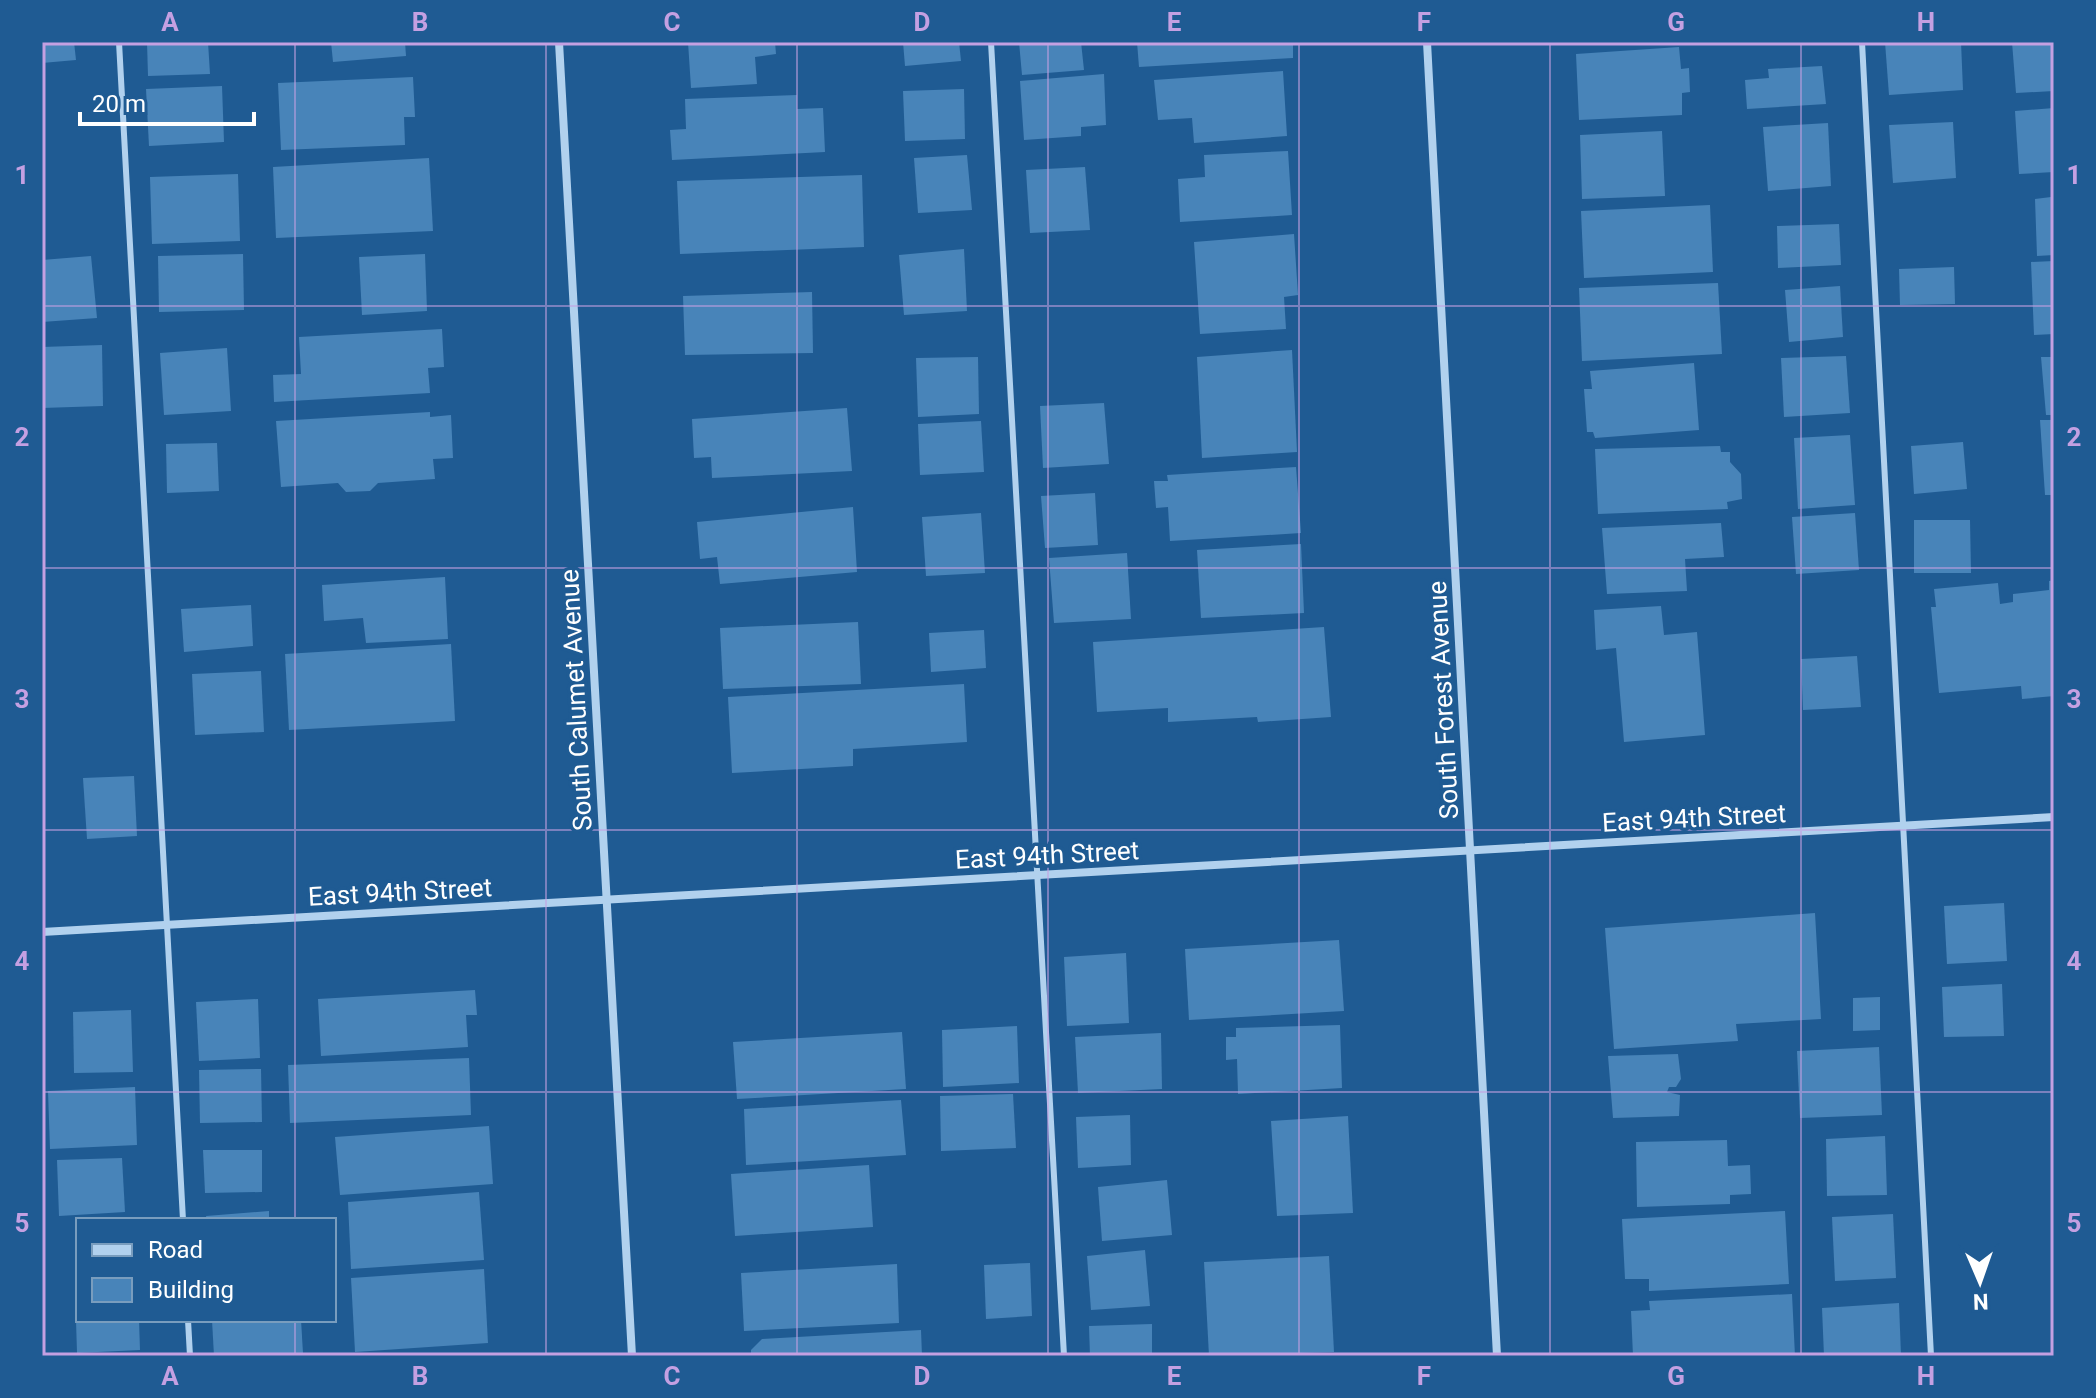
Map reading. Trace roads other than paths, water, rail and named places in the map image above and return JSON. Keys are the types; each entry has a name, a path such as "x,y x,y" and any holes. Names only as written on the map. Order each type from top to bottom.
{"street":[{"name":"South Calumet Avenue","path":"559,42 632,1356"},
{"name":"South Forest Avenue","path":"1427,42 1497,1356"},
{"name":"East 94th Street","path":"42,932 2054,817"}],"lane":[{"path":"119,42 183,1218"},
{"path":"991,42 1064,1356"},
{"path":"1862,42 1931,1356"},
{"path":"188,1322 190,1356"}]}
